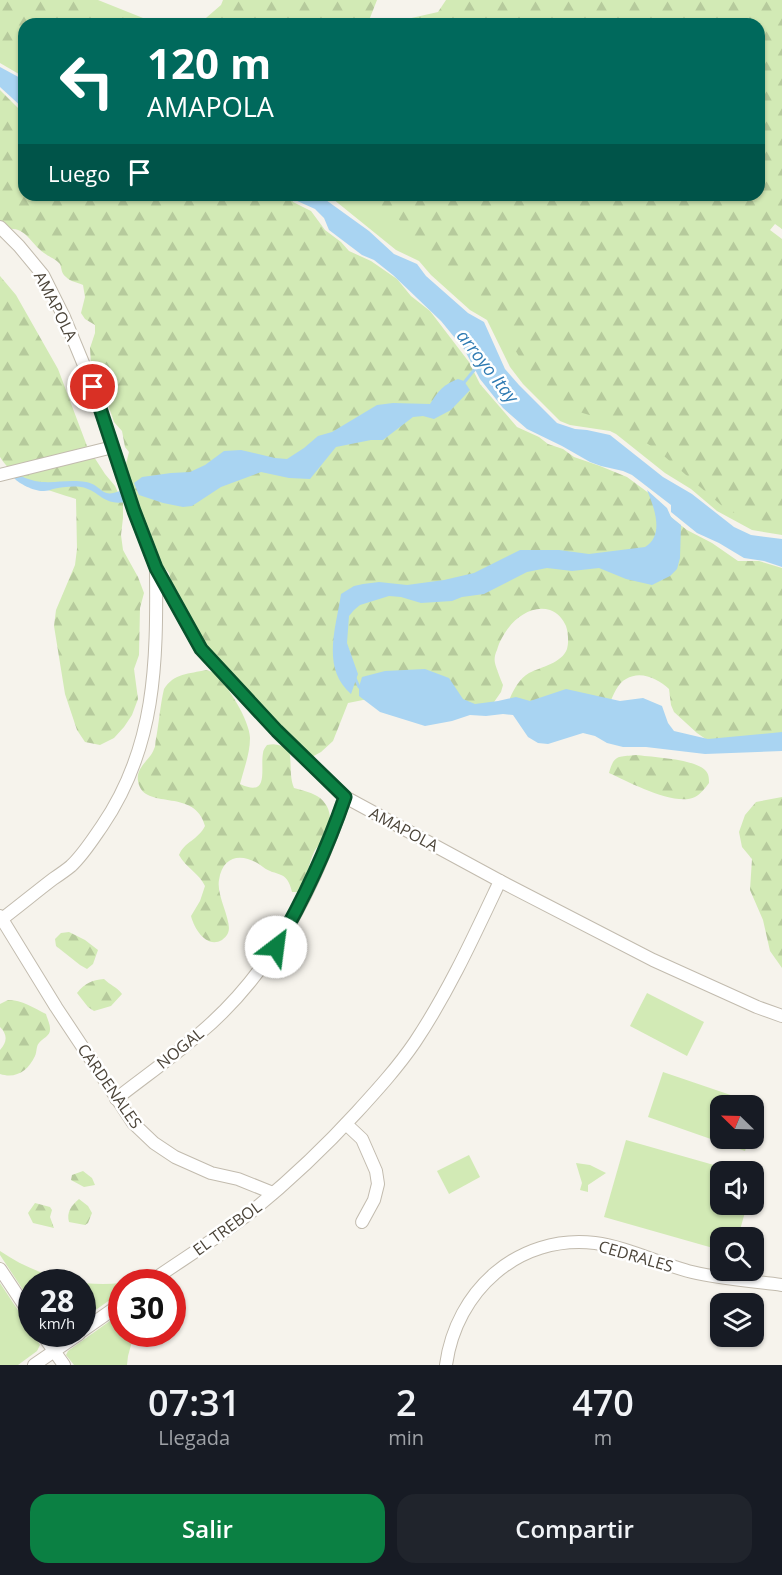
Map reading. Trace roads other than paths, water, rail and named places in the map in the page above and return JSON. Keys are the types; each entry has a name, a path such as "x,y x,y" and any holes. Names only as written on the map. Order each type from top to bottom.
{"street":[{"name":"AMAPOLA","path":"0,227 43,275 64,317 93,387 134,511 156,568 201,649 270,724 345,797 653,960 782,1016"},
{"path":"0,475 113,447"},
{"path":"1,918 72,865 109,816 137,759 146,727 156,649 156,568"},
{"name":"NOGAL","path":"116,1099 199,1034 240,993 276,947 295,915 323,857 345,797"},
{"name":"EL TREBOL","path":"169,1269 249,1213 303,1168 386,1081 415,1042 438,1005 467,952 500,881"},
{"name":"CARDENALES","path":"1,918 56,1007 133,1123 154,1143 175,1157 212,1173 238,1179 273,1193"},
{"path":"346,1124 362,1139 376,1171 378,1185 374,1200 362,1222"},
{"name":"CEDRALES","path":"446,1365 451,1339 461,1314 474,1295 495,1273 514,1259 543,1248 593,1243 610,1246 693,1272 782,1285"},
{"path":"0,1269 18,1296"},
{"path":"51,1347 64,1365"},
{"path":"34,1365 61,1347"}],"water":[{"path":"0,67 18,77 18,104 0,87"},
{"name":"arroyo Itay","path":"297,201 327,201 369,231 394,254 417,264 426,276 468,313 484,322 505,369 557,423 575,429 610,435 663,477 692,494 734,527 751,535 782,539 782,567 744,558 697,533 671,512 671,505 632,475 590,462 527,429 503,408 480,379 464,349 441,321 393,275 329,230 324,218 315,209"},
{"path":"458,379 464,381 470,390 451,410 434,419 423,416 413,417 383,440 336,447 310,479 289,478 261,472 221,487 192,506 183,507 139,495 134,483 142,477 190,472 205,465 224,451 241,450 287,459 318,436 332,432 377,405 430,404 442,388"},
{"path":"21,476 46,482 86,482 105,492 120,491 125,502 111,502 81,487 37,490 14,478"},
{"path":"647,490 667,508 671,517 681,525 680,558 677,569 670,576 652,585 626,579 599,568 572,571 547,568 527,572 484,594 452,601 421,603 389,596 360,605 349,616 347,643 358,674 351,694 342,684 333,660 334,634 341,594 354,586 363,584 379,582 407,585 474,573 520,550 559,550 589,554 645,547 651,542 656,528 655,512"},
{"path":"425,669 449,678 463,699 475,704 516,697 530,701 566,689 620,701 643,698 662,706 668,723 674,731 708,739 782,732 782,751 705,754 646,747 623,747 583,733 548,744 538,743 528,737 513,715 470,715 425,726 380,712 359,696 362,677 385,671"}],"waterway":[{"name":"arroyo Itay","path":"462,385 475,369"},
{"path":"355,678 359,687"}]}
